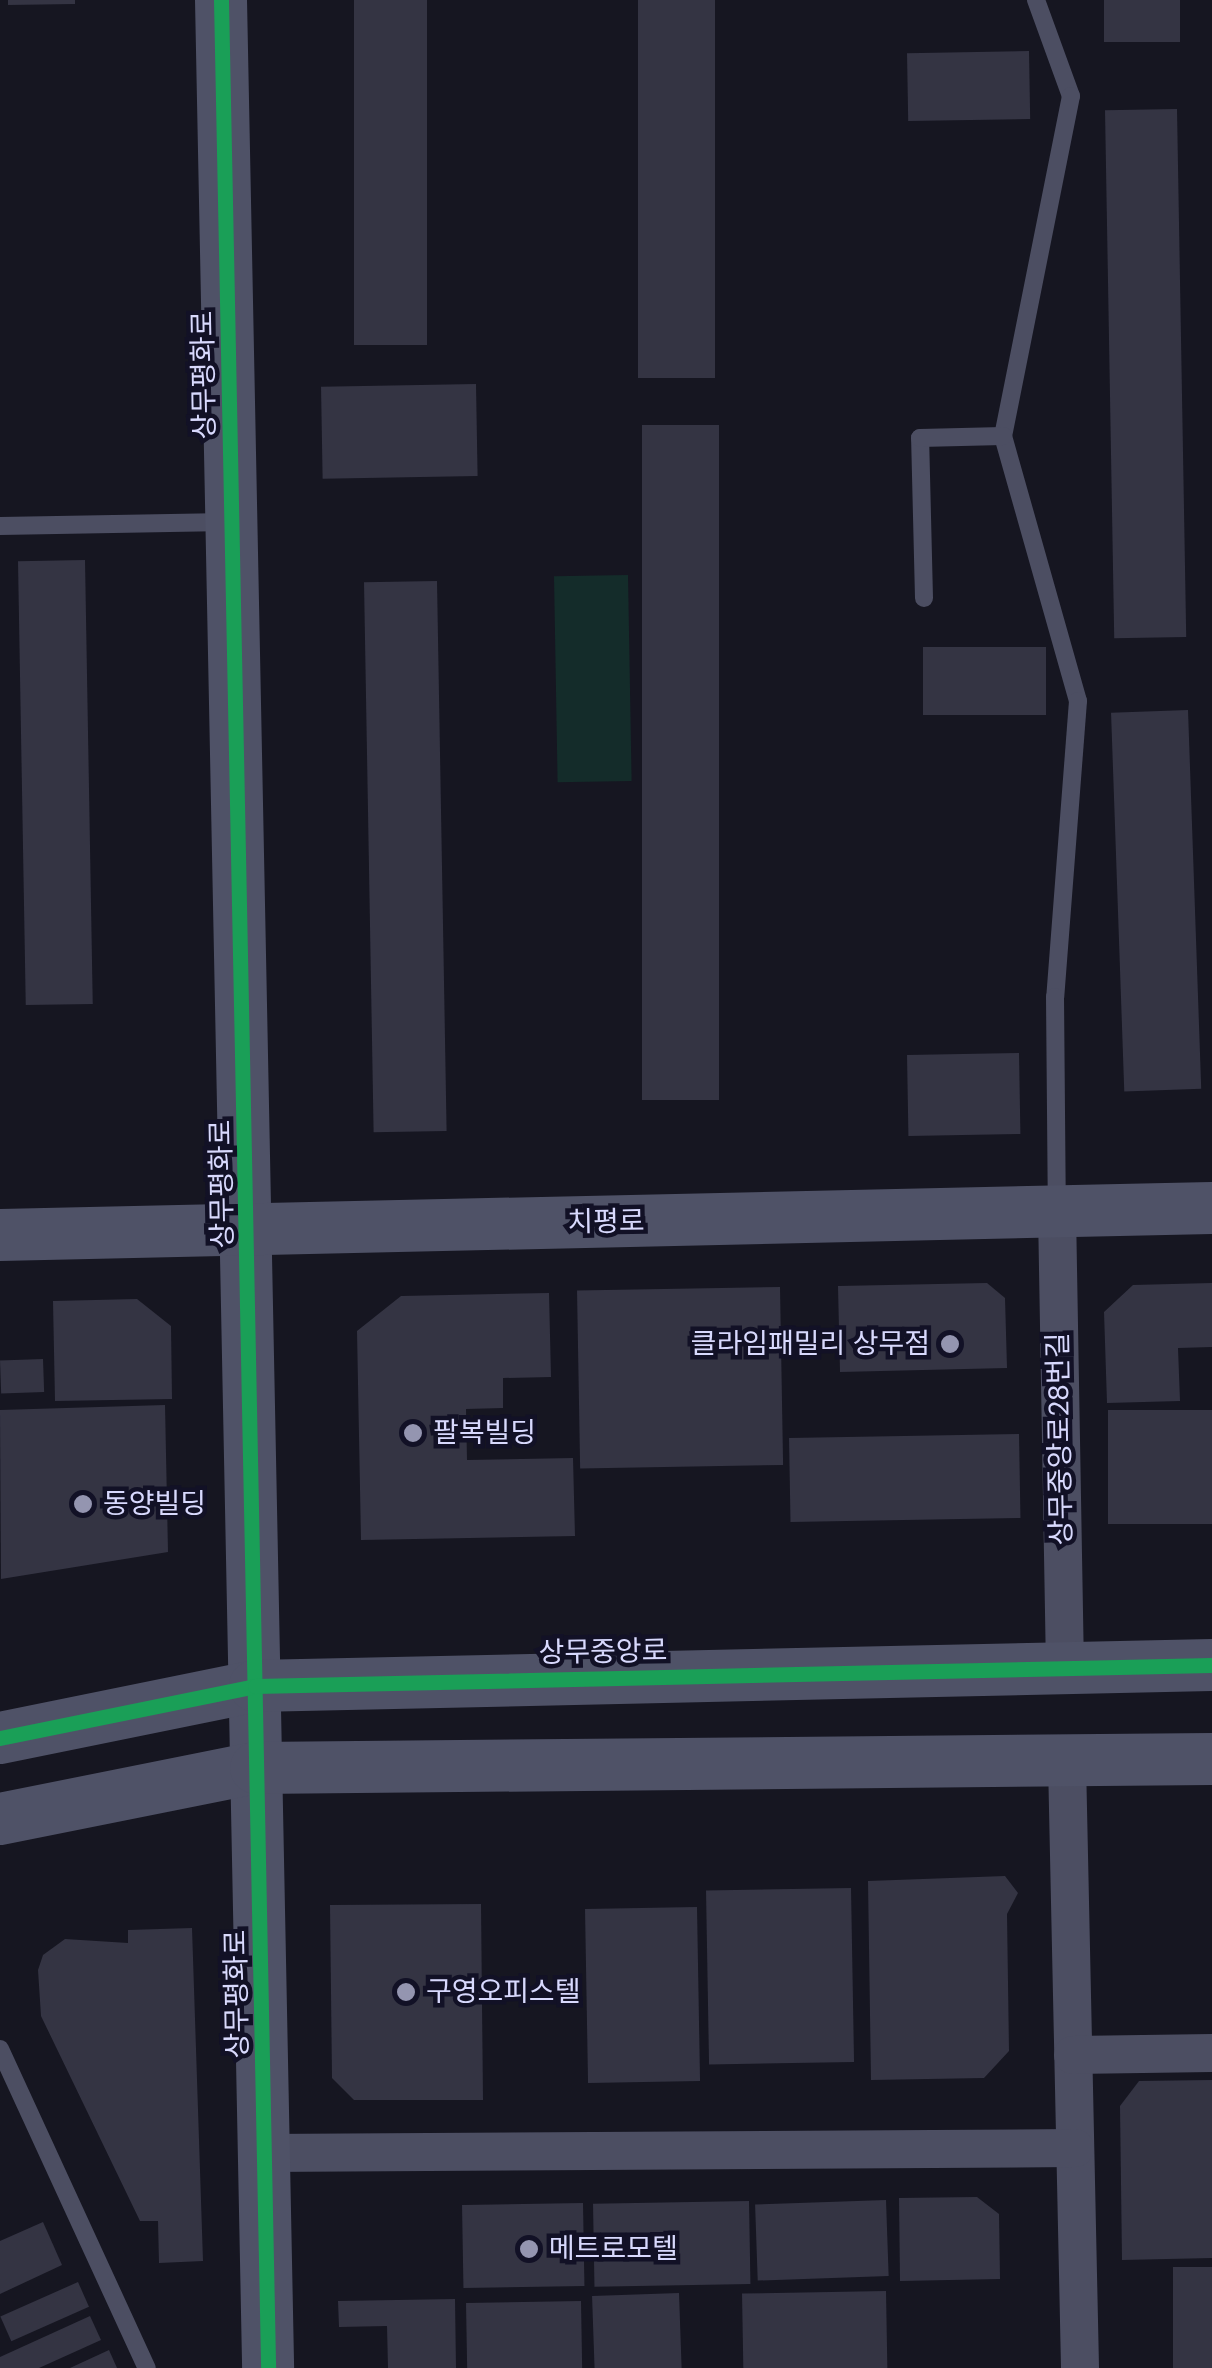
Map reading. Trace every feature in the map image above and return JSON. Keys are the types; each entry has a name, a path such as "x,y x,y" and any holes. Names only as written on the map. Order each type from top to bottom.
{"street":[{"name":"상무평화로","path":"221,0 249,1232 268,2368"},
{"name":"치평로","path":"0,1236 1212,1208"},
{"name":"상무중앙로28번길","path":"1057,1211 1064,1666"},
{"name":"상무중앙로","path":"0,1738 255,1686 1212,1665"},
{"path":"0,1819 256,1768 1212,1759"},
{"path":"1067,1762 1080,2368"},
{"path":"1073,2055 1212,2053"},
{"path":"264,2153 1075,2148"}],"lane":[{"path":"1036,0 1070,96 1003,436 1078,701 1055,996 1057,1211"},
{"path":"924,598 920,438 1003,436"},
{"path":"0,526 233,522"},
{"path":"0,2049 147,2368"}],"green space":[{"path":"628,575 632,781 558,782 554,576"}],"building":[{"path":"8,0 75,0 75,4 8,5"},
{"path":"354,0 427,0 427,345 354,345"},
{"path":"638,0 715,0 715,378 638,378"},
{"path":"1104,0 1180,0 1180,42 1104,42"},
{"path":"1029,51 1030,119 908,121 907,53"},
{"path":"1177,109 1186,637 1114,638 1105,110"},
{"path":"476,384 478,476 323,479 321,387"},
{"path":"642,425 719,425 719,1100 642,1100"},
{"path":"85,560 93,1004 26,1005 18,561"},
{"path":"437,581 447,1131 374,1132 364,582"},
{"path":"923,647 1046,647 1046,715 923,715"},
{"path":"1188,710 1201,1089 1124,1091 1111,713"},
{"path":"1019,1053 1020,1134 908,1136 907,1055"},
{"path":"987,1283 1005,1298 1007,1368 840,1372 838,1286"},
{"path":"1212,1283 1212,1347 1178,1348 1180,1401 1107,1403 1104,1312 1133,1285"},
{"path":"780,1287 783,1465 580,1469 577,1291"},
{"name":"팔복빌딩","path":"549,1293 551,1377 503,1378 503,1408 466,1409 467,1460 573,1458 575,1536 361,1540 357,1331 401,1296"},
{"path":"137,1299 171,1326 172,1399 55,1401 53,1301"},
{"path":"43,1359 44,1392 1,1393 0,1361"},
{"name":"동양빌딩","path":"165,1405 168,1552 1,1579 0,1410"},
{"path":"1108,1410 1212,1410 1212,1524 1108,1524"},
{"path":"1019,1434 1020,1518 791,1522 789,1438"},
{"path":"1005,1876 1018,1893 1007,1914 1009,2051 984,2078 871,2080 868,1881"},
{"path":"851,1888 854,2062 709,2065 706,1891"},
{"name":"구영오피스텔","path":"481,1904 483,2100 354,2100 332,2078 330,1905"},
{"path":"697,1907 700,2081 588,2083 585,1909"},
{"path":"192,1928 203,2261 159,2263 158,2221 140,2221 41,2016 38,1970 43,1955 65,1939 128,1943 128,1930"},
{"path":"1212,2080 1212,2258 1122,2260 1120,2106 1139,2081"},
{"path":"977,2197 999,2214 1000,2279 900,2281 899,2198"},
{"path":"886,2200 889,2276 758,2281 755,2205"},
{"path":"749,2201 750,2284 594,2287 593,2204"},
{"path":"583,2203 584,2286 463,2288 462,2205"},
{"path":"43,2222 62,2265 0,2294 0,2241"},
{"path":"1173,2267 1212,2267 1212,2368 1173,2368"},
{"path":"78,2282 89,2307 11,2341 0,2317"},
{"path":"886,2291 887,2368 743,2368 742,2294"},
{"path":"679,2293 682,2368 595,2368 592,2296"},
{"path":"455,2299 456,2368 388,2368 387,2326 339,2327 338,2301"},
{"path":"581,2301 582,2368 467,2368 466,2303"},
{"path":"90,2316 101,2340 39,2368 0,2368 0,2357"},
{"path":"109,2350 117,2368 70,2368"}],"cycle path":[{"path":"221,0 268,2368"},
{"path":"0,1738 255,1686 1212,1665"}],"place":[{"name":"클라임패밀리 상무점","path":"950,1344"},
{"name":"팔복빌딩","path":"413,1433"},
{"name":"동양빌딩","path":"83,1504"},
{"name":"구영오피스텔","path":"406,1992"},
{"name":"메트로모텔","path":"529,2249"}]}
